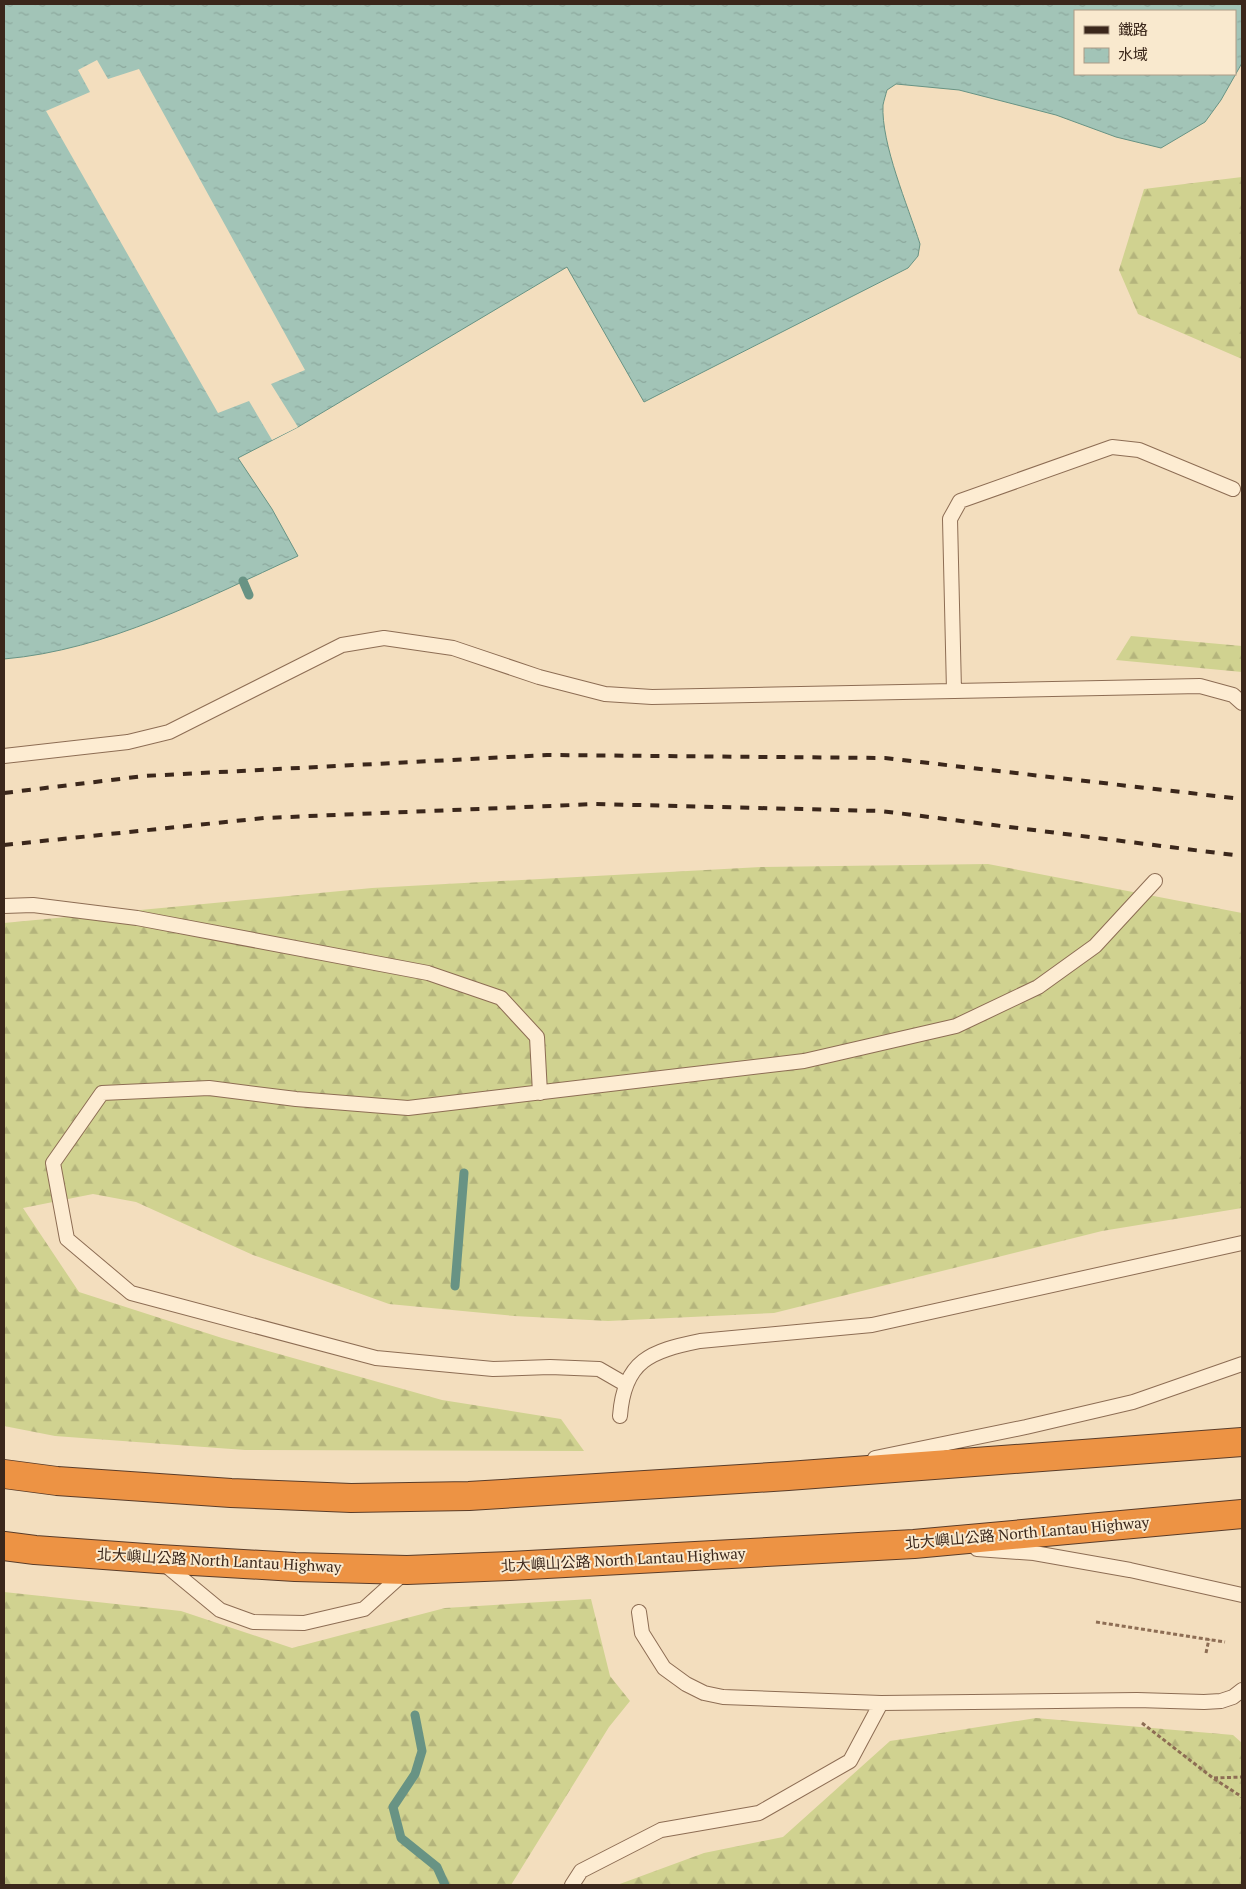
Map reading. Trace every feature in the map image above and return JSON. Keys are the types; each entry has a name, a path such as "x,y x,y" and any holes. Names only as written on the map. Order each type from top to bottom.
{"highway":[{"path":"4,1474 57,1481 231,1493 351,1498 469,1496 788,1476 1242,1442"},
{"name":"北大嶼山公路 North Lantau Highway","path":"4,1546 160,1559 296,1567 408,1570 914,1544 1242,1514"}],"lane":[{"path":"954,691 950,519 960,501 1112,447 1140,450 1233,489"},
{"path":"4,756 128,742 169,732 342,645 384,638 453,648 539,677 605,694 652,697 1200,686 1233,695 1242,703"},
{"path":"625,1384 599,1369 550,1367 493,1369 376,1358 131,1293 67,1239 53,1163 102,1093 209,1088 296,1099 408,1108 804,1061 956,1026 1038,987 1095,946 1155,881"},
{"path":"4,906 33,905 147,920 428,974 501,998 537,1037 540,1093"},
{"path":"620,1416 625,1384 635,1368 652,1353 676,1346 700,1340 872,1325 1242,1243"},
{"path":"788,1476 1026,1427 1132,1402 1242,1364"},
{"path":"914,1544 1034,1553 1130,1570 1242,1595"},
{"path":"160,1559 220,1610 254,1622 304,1623 364,1609 408,1570"},
{"path":"639,1612 642,1633 664,1668 686,1684 704,1693 723,1697 881,1703 1204,1702 1221,1701 1232,1697 1242,1690"},
{"path":"572,1885 581,1871 661,1830 759,1813 850,1761 881,1703"}],"path":[{"path":"1096,1622 1225,1642"},
{"path":"1206,1653 1209,1639"},
{"path":"1112,1701 1213,1778 1242,1796"},
{"path":"1213,1778 1242,1776"}],"green space":[{"path":"1242,177 1242,359 1138,314 1119,270 1144,189"},
{"path":"1131,636 1242,646 1242,672 1116,660"},
{"path":"988,864 1242,913 1242,1208 1102,1231 774,1313 608,1321 514,1316 389,1304 253,1255 136,1202 93,1194 23,1208 79,1292 222,1338 442,1400 561,1419 584,1451 245,1450 55,1436 4,1426 4,923 372,888 761,867"},
{"path":"4,1592 181,1611 292,1648 445,1608 591,1599 610,1676 630,1701 609,1727 511,1885 4,1885"},
{"path":"1036,1718 1233,1735 1242,1743 1242,1885 617,1885 704,1853 783,1837 890,1741"}],"water":[{"path":"4,4 1242,4 1242,63 1236,74 1236,10 1074,10 1074,75 1235,75 1221,100 1205,122 1161,148 1116,137 1056,115 959,90 896,84 887,90 883,105 884,121 886,138 902,194 920,244 918,256 908,268 644,402 567,267 298,427 238,458 272,509 298,556 155,620 118,634 43,654 4,659"}],"pier":[{"path":"97,60 108,79 139,69 305,370 271,384 298,427 272,440 249,401 218,413 46,111 90,92 78,70"}],"waterway":[{"path":"243,581 249,595"},
{"path":"455,1286 464,1173"},
{"path":"415,1715 422,1751 415,1774 393,1807 401,1838 437,1867 445,1885"}],"railway":[{"path":"4,793 144,776 547,755 885,758 1242,799"},
{"path":"4,845 264,818 596,804 881,811 1242,856"}]}
